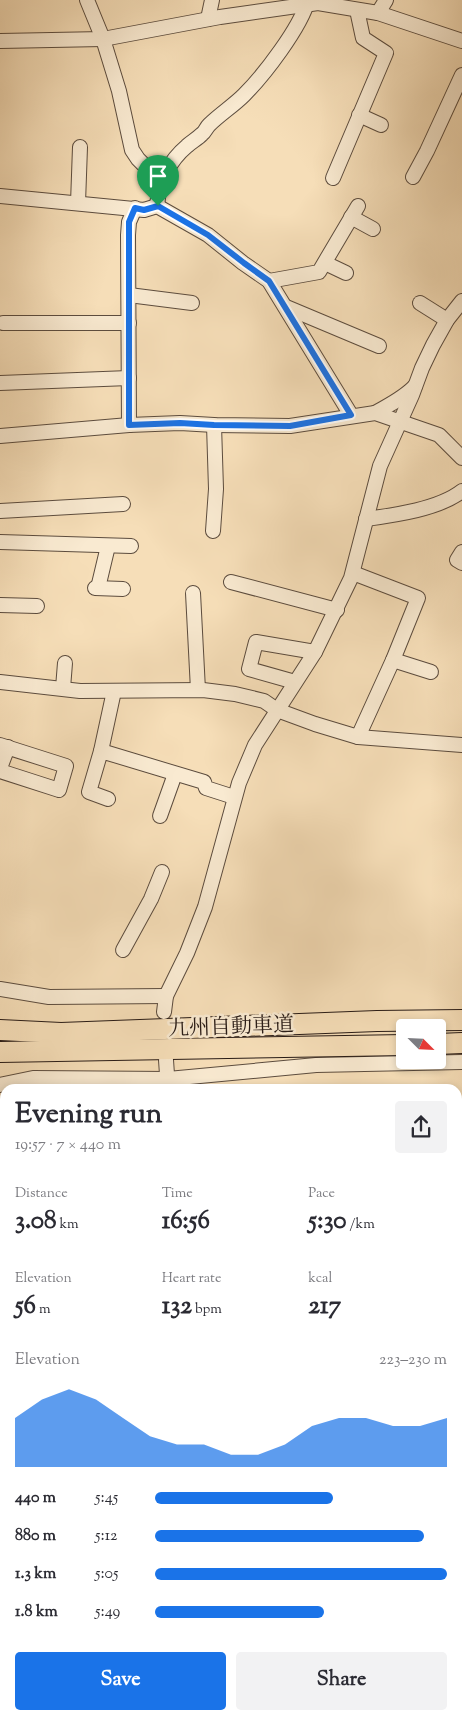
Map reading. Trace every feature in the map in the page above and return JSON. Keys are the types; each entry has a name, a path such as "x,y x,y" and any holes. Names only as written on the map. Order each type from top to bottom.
{"highway":[{"name":"九州自動車道","path":"0,1030 61,1033 377,1021 462,1020"},
{"name":"九州自動車道","path":"0,1052 396,1044"},
{"path":"446,1044 462,1044"}],"street":[{"path":"87,0 103,39 119,90 132,150 136,157 161,182"},
{"path":"208,19 212,0"},
{"path":"378,13 386,0"},
{"path":"0,41 103,39 307,2 378,13 462,40"},
{"path":"158,206 161,182 172,162 185,147 244,95 274,60 292,34 307,2"},
{"path":"333,178 386,53 363,38 357,10"},
{"path":"413,177 428,151 462,76"},
{"path":"359,115 381,125"},
{"path":"78,203 80,147"},
{"path":"0,196 144,210 158,206 208,235 269,281 351,415"},
{"path":"129,425 129,222 135,208"},
{"path":"269,281 319,272 355,212 373,229"},
{"path":"325,263 346,273"},
{"path":"129,295 192,303"},
{"path":"164,1012 166,996 187,953 205,907 238,783 255,745 316,652 336,610 352,573 380,466 433,345 447,320 462,301"},
{"path":"420,303 447,320"},
{"path":"286,307 378,346"},
{"path":"3,324 129,323"},
{"path":"0,383 129,378"},
{"path":"375,413 409,392 417,383"},
{"path":"0,436 129,425 180,423 290,426 351,415 375,413 439,435 462,458"},
{"path":"213,531 216,489 214,425"},
{"path":"366,520 402,514 452,499 462,491"},
{"path":"0,511 124,506"},
{"path":"0,542 131,546"},
{"path":"108,546 96,588 123,589"},
{"path":"462,552 458,560 462,563"},
{"path":"352,573 418,598 393,660 358,737"},
{"path":"231,582 336,610"},
{"path":"193,594 198,690"},
{"path":"0,605 37,606"},
{"path":"295,682 249,669 256,642 316,652"},
{"path":"393,660 431,672"},
{"path":"63,688 65,663"},
{"path":"0,682 80,691 198,690 235,694 264,701 277,710 358,737 462,745"},
{"path":"108,799 88,792 101,750 114,691"},
{"path":"4,746 66,766 59,790 0,770 4,746"},
{"path":"101,750 204,782 206,788 234,797"},
{"path":"160,816 175,774"},
{"path":"123,950 151,899 162,872"},
{"path":"0,989 49,996 166,996"},
{"path":"166,1060 168,1084"},
{"path":"5,1084 33,1078 67,1083 168,1084 316,1064 462,1062"}],"route":[{"path":"158,206 208,235 269,281 351,415 290,426 180,423 129,425 129,222 135,208 144,210 158,206"}]}
